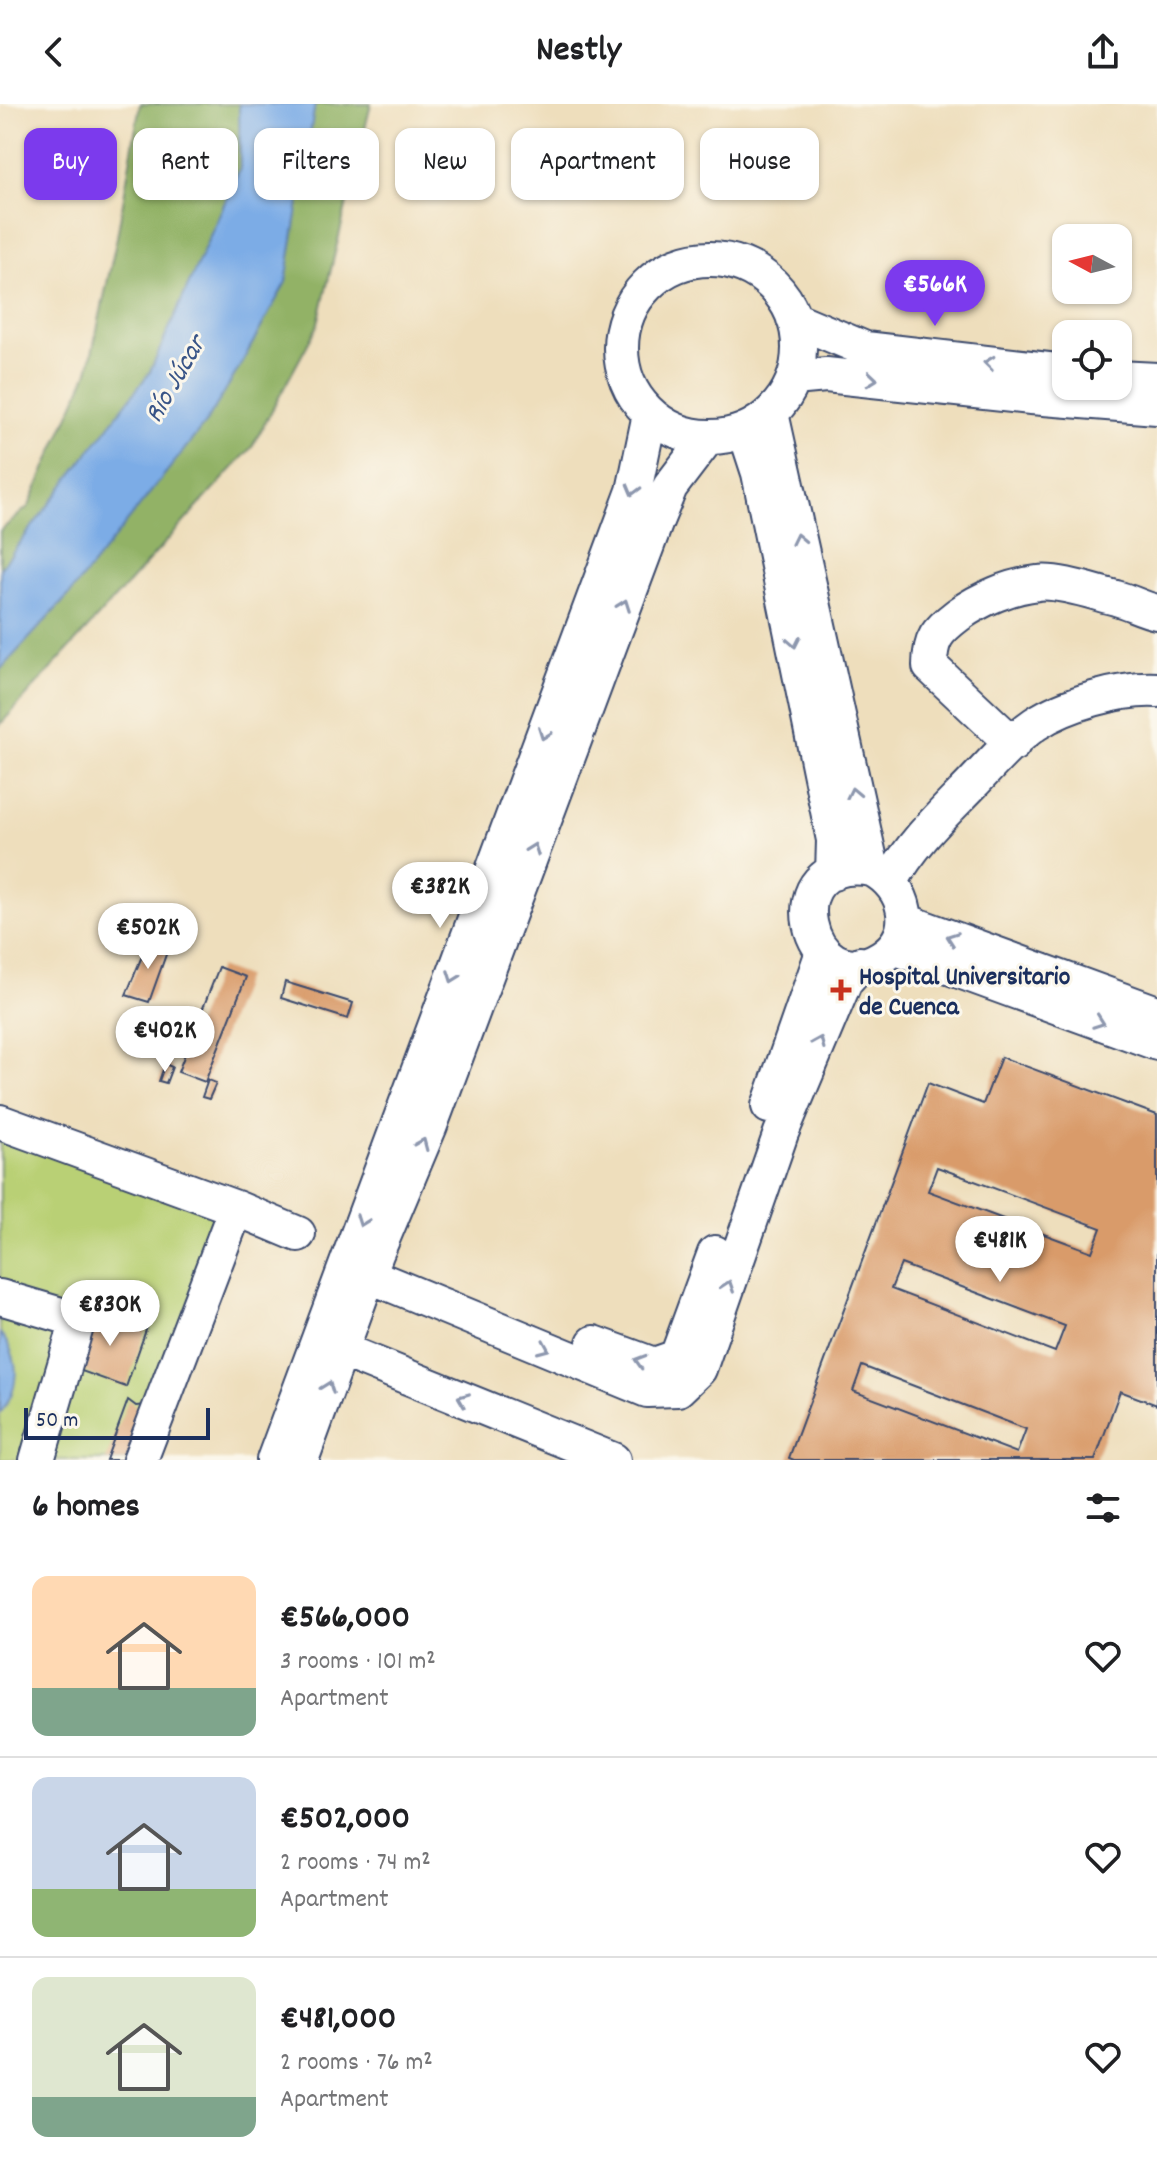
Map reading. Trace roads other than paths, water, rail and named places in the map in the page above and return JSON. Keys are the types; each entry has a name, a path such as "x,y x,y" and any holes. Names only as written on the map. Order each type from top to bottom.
{"street":[{"path":"692,261 730,261 765,278 783,297 794,319 799,355 794,378 787,393 758,421 727,436 708,437 681,432 650,414 628,382 622,344 632,307 657,277 692,261"},
{"path":"794,319 865,349 1052,370"},
{"path":"794,378 839,376 1157,407"},
{"path":"1132,379 1157,380"},
{"path":"274,1460 634,491 650,414"},
{"path":"758,421 759,473 834,840 833,873"},
{"path":"758,421 881,875 901,895 900,934 873,962 847,964 823,952 810,929 809,903 822,880 846,868 881,875"},
{"path":"301,1460 372,1265 429,1128 656,521 670,487 708,437"},
{"path":"1013,744 930,666 930,647 940,629 967,609 1001,592 1040,582 1091,592 1157,612"},
{"path":"881,875 1035,724 1085,701 1142,689 1157,690"},
{"path":"900,934 1157,1013"},
{"path":"900,934 1157,1043"},
{"path":"372,1265 633,1359 654,1365 677,1357 823,952"},
{"path":"372,1265 647,1390 678,1389 699,1369 781,1133 845,981 860,964"},
{"path":"0,1122 236,1208 298,1234"},
{"path":"140,1460 236,1208"},
{"path":"0,1297 78,1320 37,1460"},
{"path":"341,1350 613,1460"}],"water":[{"name":"Río Júcar","path":"239,104 315,104 311,128 254,128 254,200 299,200 286,282 239,368 207,421 69,595 0,670 0,569 150,372 226,200 238,200"},
{"path":"0,1333 12,1353 16,1374 12,1394 0,1414"}],"place":[{"name":"Hospital Universitario de Cuenca","path":"841,990"}]}
